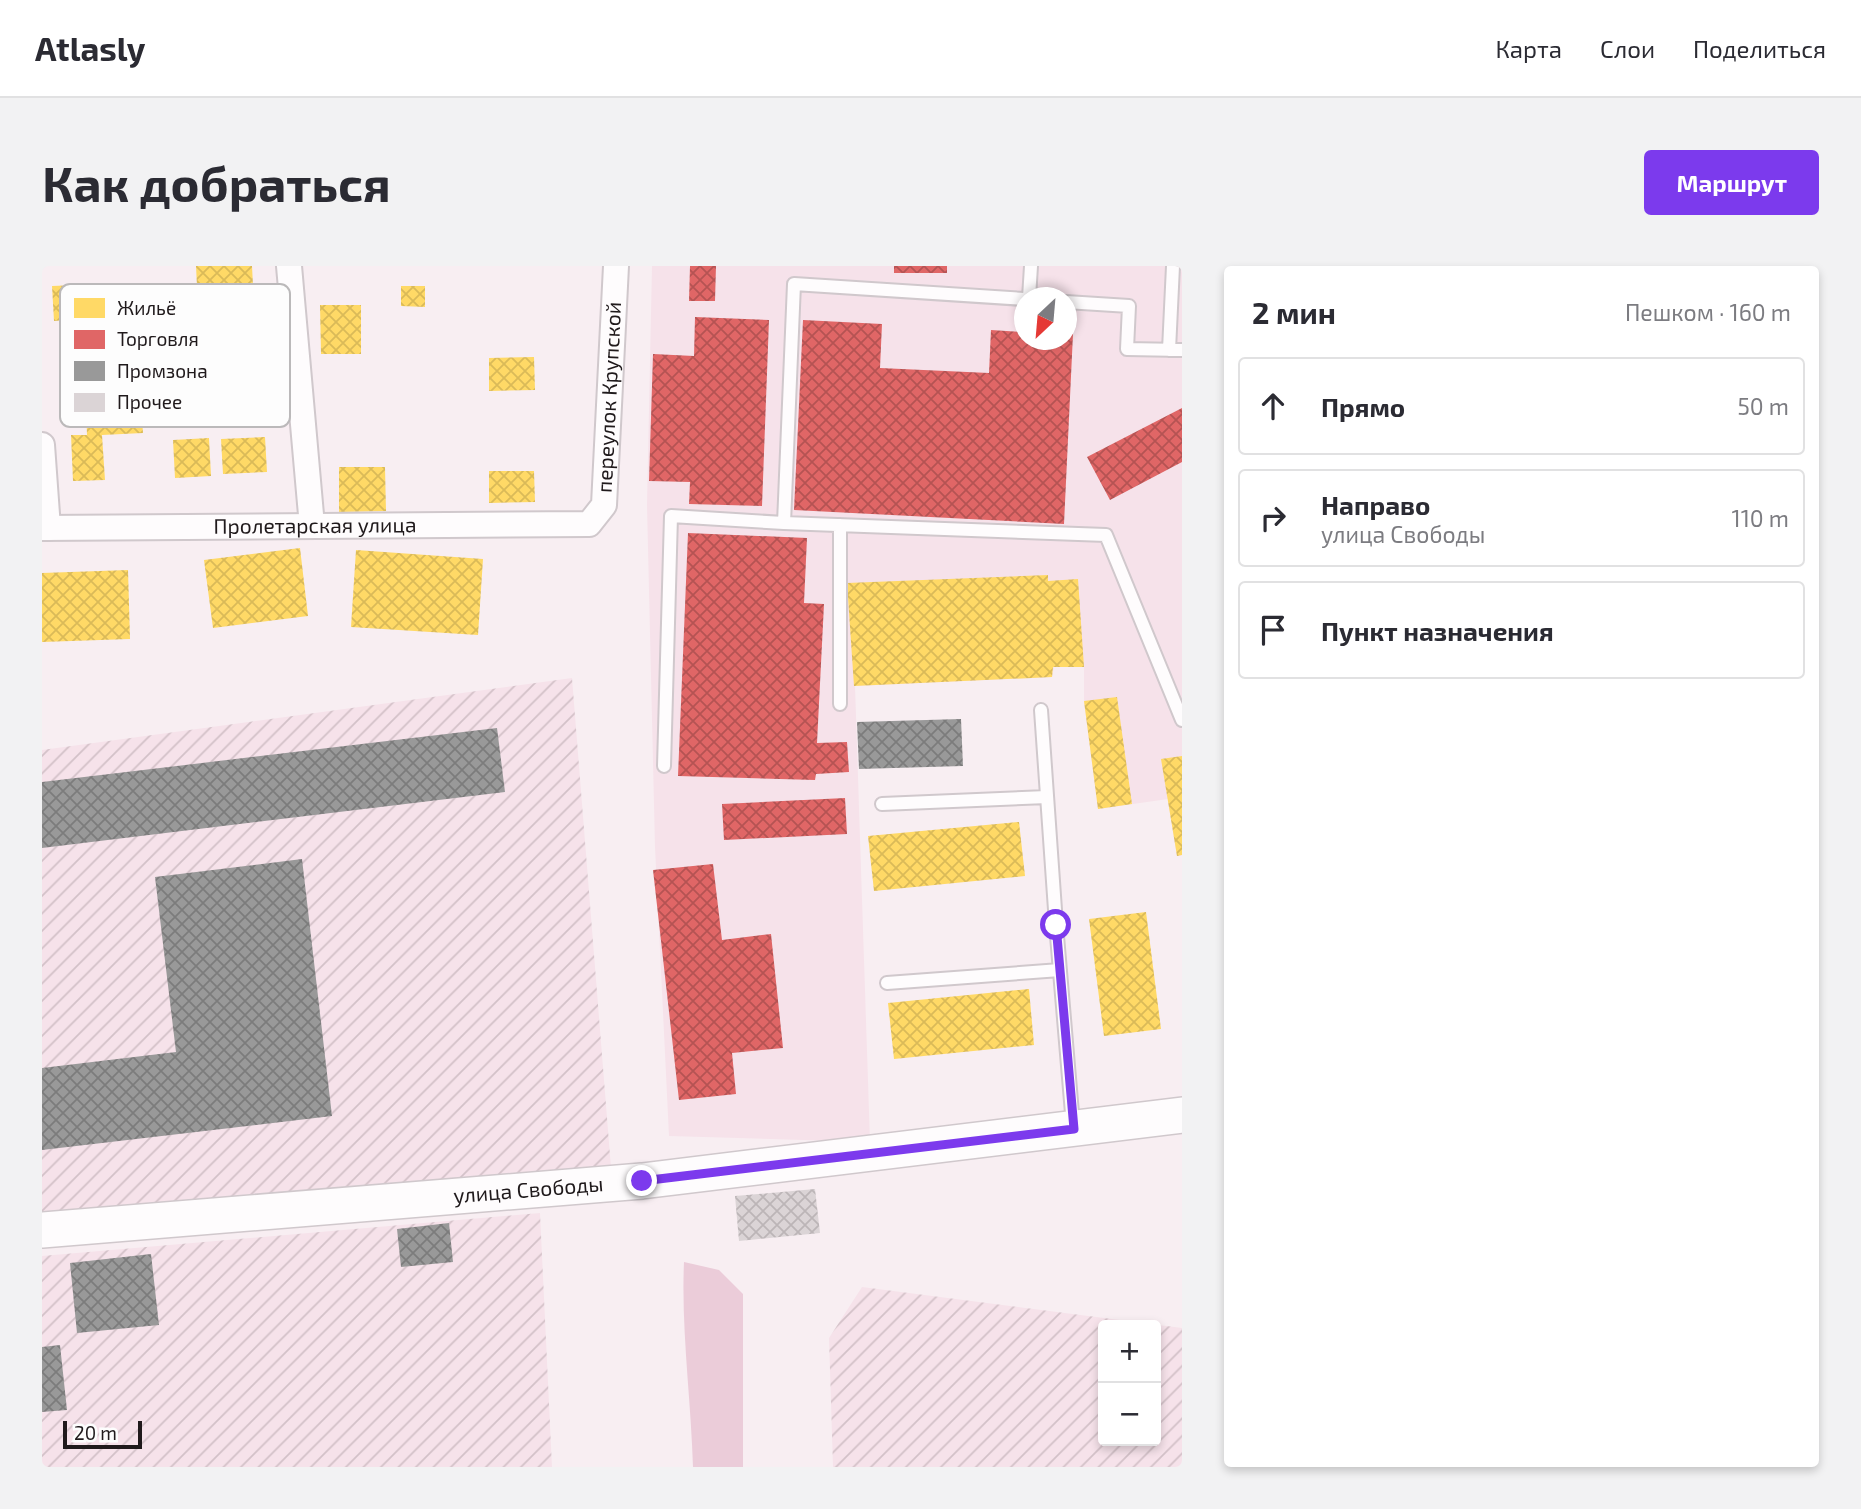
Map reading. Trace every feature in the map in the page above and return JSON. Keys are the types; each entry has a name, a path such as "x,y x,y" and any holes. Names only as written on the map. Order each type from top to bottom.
{"main road":[{"name":"улица Свободы","path":"42,1230 642,1181 1182,1115"}],"street":[{"path":"289,266 312,526"},
{"name":"переулок Крупской","path":"589,524 604,505 615,266"},
{"path":"42,445 45,528"},
{"name":"Пролетарская улица","path":"45,528 589,524"}],"lane":[{"path":"1028,287 1031,266"},
{"path":"1077,303 1129,306 1127,349 1175,350 1173,266"},
{"path":"784,523 794,284 1014,297"},
{"path":"664,766 671,516 1106,535 1182,720"},
{"path":"840,525 840,704"},
{"path":"1041,710 1074,1129"},
{"path":"882,804 1047,797"},
{"path":"887,983 1060,970"}],"shaded area":[{"path":"652,266 1182,266 1182,855 1177,856 1168,799 1098,809 1084,701 1084,667 1054,667 1052,677 855,686 870,1142 669,1136 655,847 647,505"},
{"path":"572,678 611,1168 42,1215 42,750"},
{"path":"540,1213 552,1467 42,1467 42,1256"},
{"path":"684,1262 719,1270 743,1294 743,1467 693,1467 684,1313"},
{"path":"862,1287 1120,1320 1098,1320 1098,1446 1161,1446 1161,1325 1182,1328 1182,1467 833,1467 829,1338"}],"building: Жильё":[{"path":"196,266 252,266 253,284 197,284"},
{"path":"52,286 60,286 60,321 54,321"},
{"path":"401,286 425,286 425,307 401,306"},
{"path":"320,305 361,305 361,354 321,354"},
{"path":"534,357 535,390 489,391 489,358"},
{"path":"87,427 143,427 143,433 102,435 105,480 73,481 71,435 87,435"},
{"path":"265,437 267,472 223,474 221,439"},
{"path":"209,438 211,476 175,478 173,440"},
{"path":"339,467 385,467 386,511 339,512"},
{"path":"489,471 534,471 535,502 489,503"},
{"path":"300,548 308,616 213,628 204,560"},
{"path":"356,550 483,559 478,635 351,627"},
{"path":"128,570 130,639 42,642 42,573"},
{"path":"1048,575 1048,581 1078,579 1084,667 1053,667 1052,677 854,686 847,583"},
{"path":"1117,697 1132,804 1098,809 1084,701"},
{"path":"1182,756 1182,855 1177,856 1161,759"},
{"path":"1019,822 1025,876 874,891 868,836"},
{"path":"1146,912 1161,1029 1104,1036 1089,919"},
{"path":"1029,989 1034,1045 894,1059 888,1003"}],"building: Торговля":[{"path":"690,266 716,266 715,301 689,301"},
{"path":"894,266 947,266 947,273 894,273"},
{"path":"695,317 769,320 762,506 689,504 690,482 649,481 653,354 694,356"},
{"path":"803,320 882,324 880,368 989,373 991,330 1014,331 1014,350 1072,350 1064,524 794,510"},
{"path":"1182,408 1182,462 1110,500 1087,457"},
{"path":"688,533 807,538 804,603 824,604 817,743 847,742 849,772 816,774 815,780 678,776"},
{"path":"845,798 847,834 724,840 722,804"},
{"path":"713,864 722,940 771,934 783,1048 732,1053 736,1094 679,1100 653,870"}],"building: Промзона":[{"path":"961,719 963,766 859,769 857,722"},
{"path":"497,728 505,792 42,848 42,782"},
{"path":"302,859 332,1116 42,1150 42,1068 176,1052 155,877"},
{"path":"449,1223 453,1262 401,1267 397,1229"},
{"path":"151,1254 159,1325 77,1333 70,1263"},
{"path":"60,1345 67,1410 42,1412 42,1347"}],"building: Прочее":[{"path":"815,1189 820,1233 739,1241 735,1196"}],"route":[{"path":"642,1181 1074,1129 1056,925"}]}
